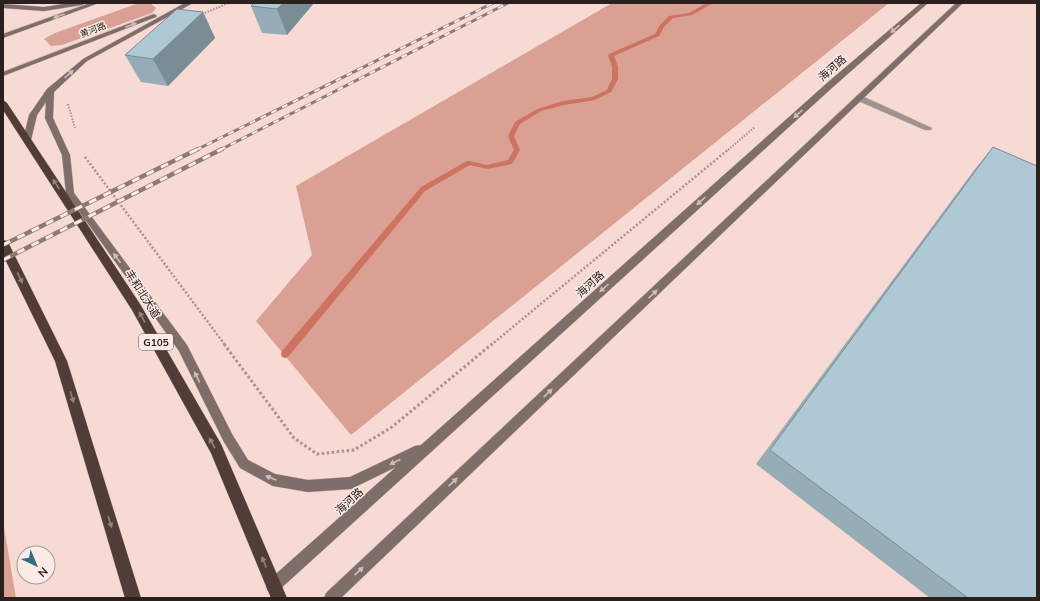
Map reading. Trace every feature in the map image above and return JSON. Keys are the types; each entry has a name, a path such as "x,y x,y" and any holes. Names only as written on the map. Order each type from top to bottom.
{"highway":[{"name":"丰和北大道","path":"3,103 136,307 216,448 279,598"},
{"path":"3,244 61,361 133,598"}],"street":[{"path":"3,6 44,9 82,3"},
{"path":"3,36 96,3"},
{"path":"27,140 33,115 50,91 85,60 190,3"},
{"name":"黄河路","path":"3,74 190,3"},
{"name":"海河路","path":"273,586 830,85 925,3"},
{"path":"330,598 960,3"},
{"path":"50,91 49,118 66,155 70,193 183,348 228,438 244,464 273,480 308,486 351,484 430,444"}],"lane":[{"path":"859,98 928,128"}],"path":[{"path":"201,14 229,3"},
{"path":"68,102 76,131"},
{"path":"81,153 294,438 317,454 354,450 392,427 758,124"}],"shaded area":[{"path":"139,3 150,3 156,8 152,13 62,45 51,46 44,39 55,33"},
{"path":"612,3 889,3 351,435 256,321 312,255 296,186"},
{"path":"3,522 16,598 3,598"}],"building":[{"path":"254,3 283,3 277,9 251,6"},
{"path":"177,9 203,12 153,59 125,55"},
{"path":"993,147 1037,166 1037,598 968,598 770,450"}],"waterway":[{"path":"285,354 423,189 469,163 487,167 510,162 517,150 511,136 517,123 539,110 563,103 593,99 609,91 615,79 615,67 611,55 657,35 662,26 671,17 690,14 711,3"}],"railway":[{"path":"196,150 493,3"},
{"path":"220,150 508,3"},
{"path":"3,245 198,149"},
{"path":"3,260 222,149"}]}
